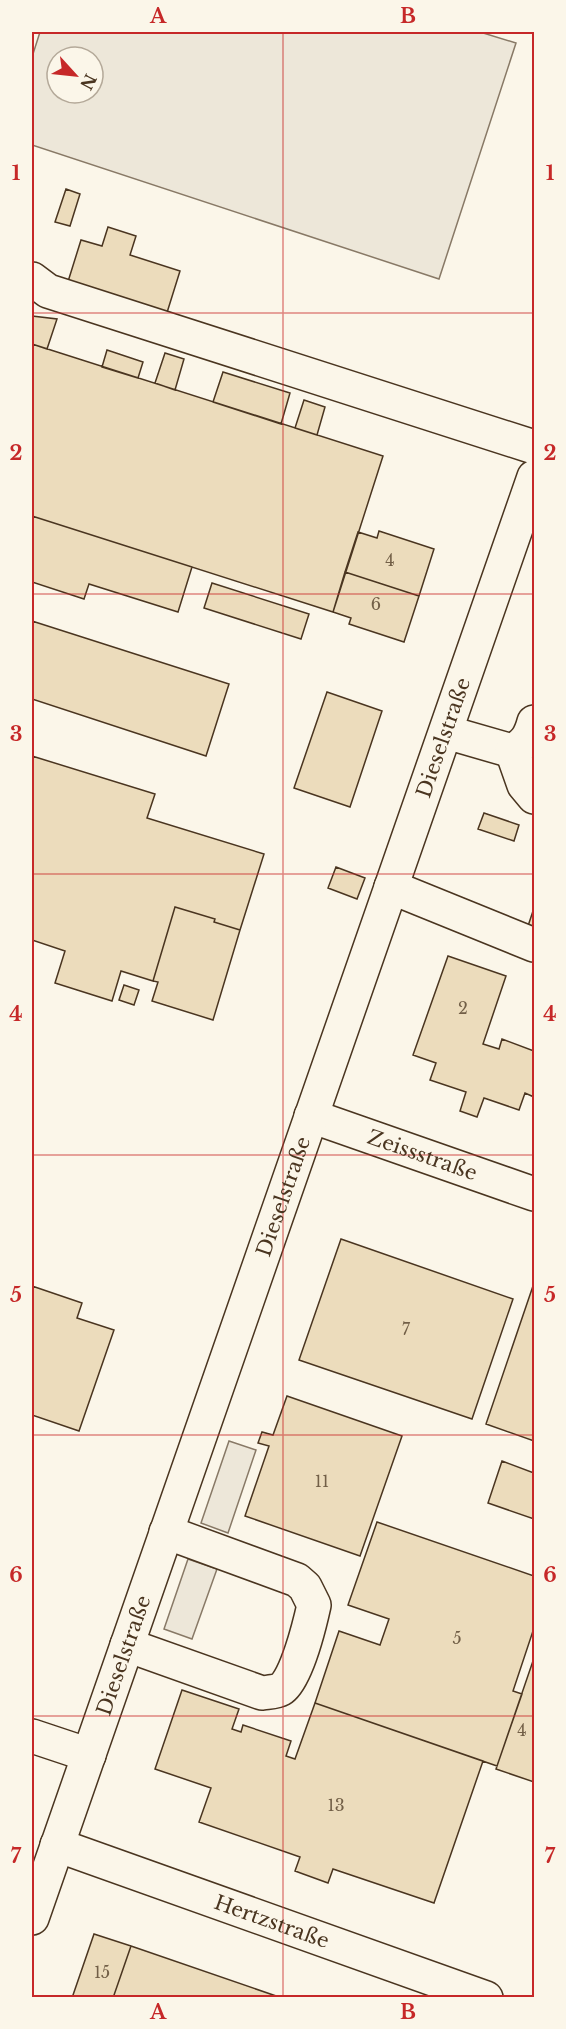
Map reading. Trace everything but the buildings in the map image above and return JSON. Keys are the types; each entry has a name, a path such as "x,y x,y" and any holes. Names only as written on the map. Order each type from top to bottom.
{"street":[{"path":"32,279 48,291 534,447"},
{"name":"Dieselstraße","path":"32,1918 534,477"},
{"path":"446,732 512,752 524,745 531,734 534,722"},
{"path":"512,752 524,785 534,797"},
{"path":"391,887 534,945"},
{"name":"Zeissstraße","path":"311,1116 534,1194"},
{"path":"127,1645 262,1693 280,1689 288,1683 306,1637 314,1605 305,1587 297,1580 166,1532"},
{"path":"32,1736 89,1755"},
{"name":"Hertzstraße","path":"57,1845 479,1996"}],"shaded area":[{"path":"40,32 480,32 516,43 439,279 32,145 32,57"},
{"path":"229,1441 256,1450 228,1533 201,1523"},
{"path":"188,1559 217,1569 192,1639 164,1629"}]}
